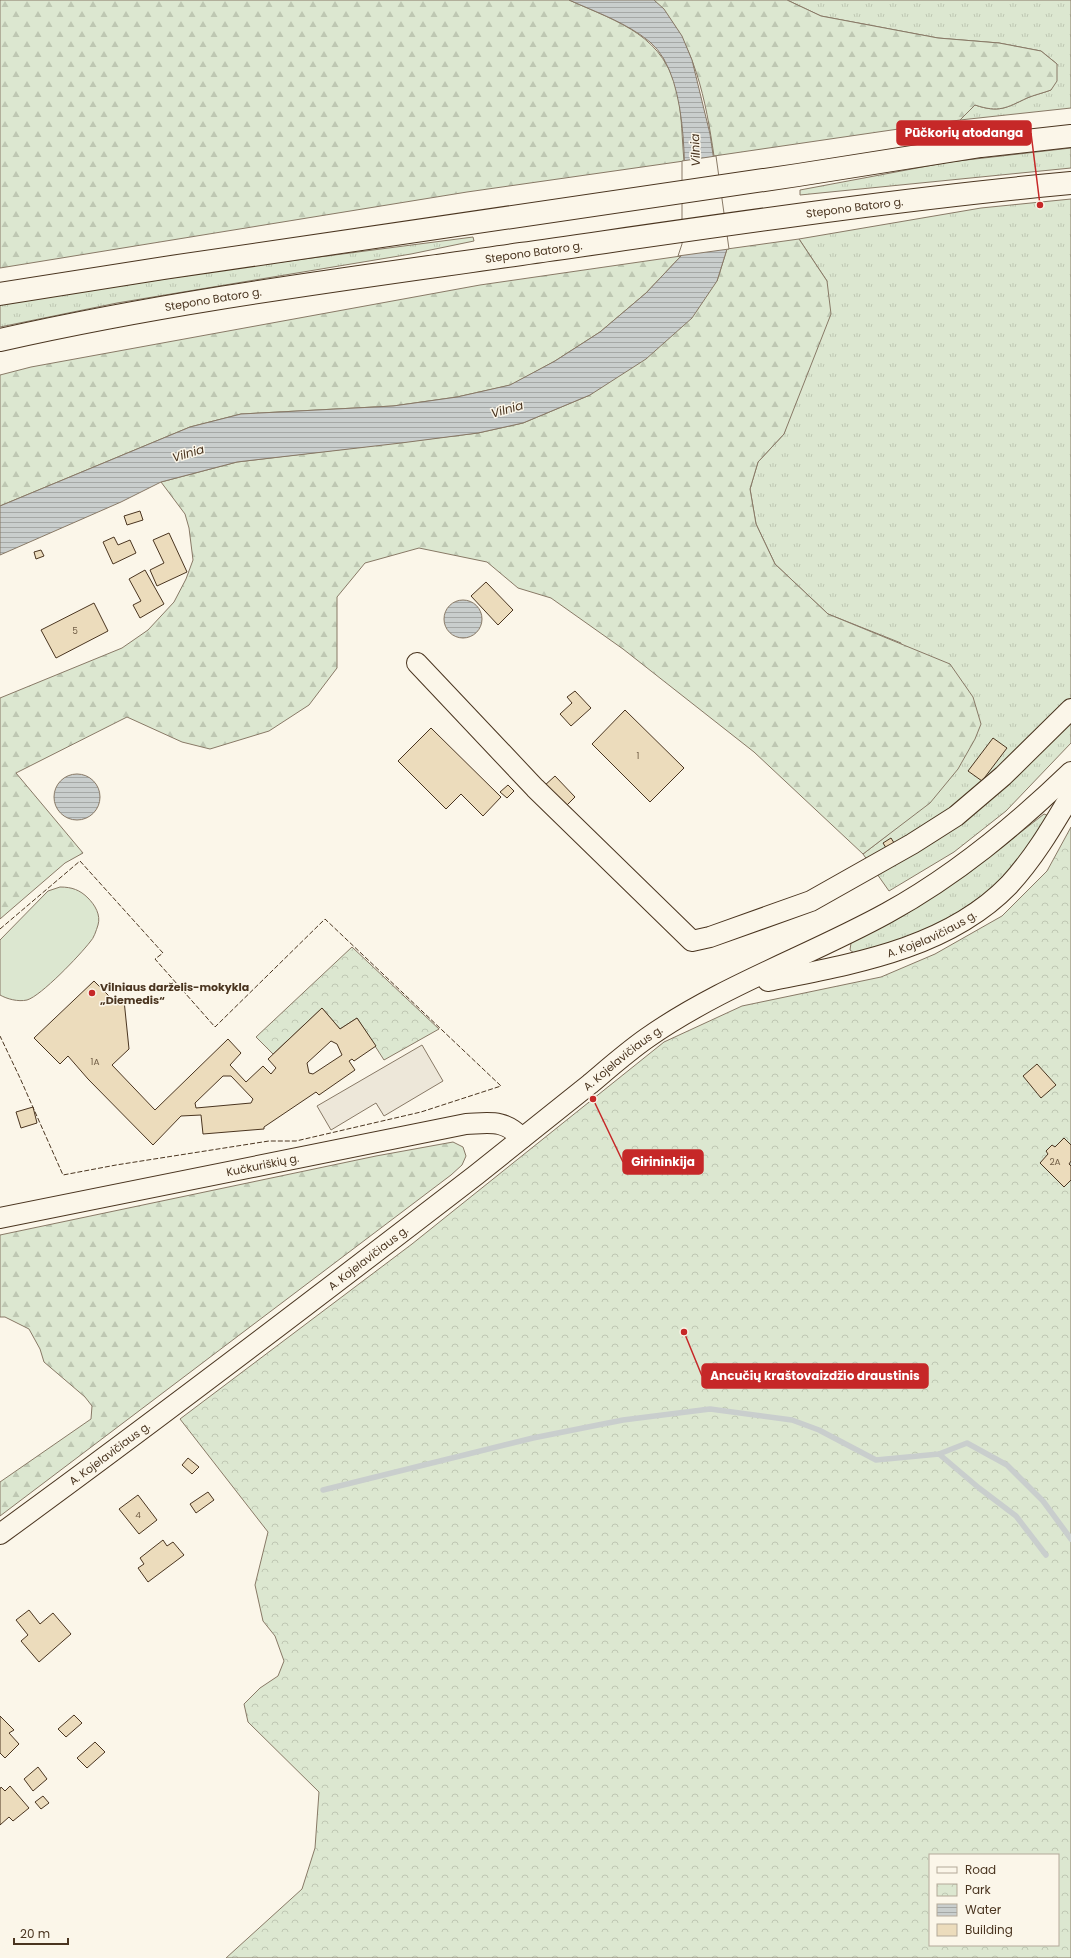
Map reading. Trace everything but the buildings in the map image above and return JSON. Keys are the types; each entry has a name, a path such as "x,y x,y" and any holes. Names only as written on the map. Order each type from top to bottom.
{"main road":[{"path":"0,294 798,175 981,146 1071,136"},
{"name":"Stepono Batoro g.","path":"0,340 142,310 477,260 803,213 1071,183"}],"street":[{"path":"417,663 535,788 692,941 710,937 811,901 912,844 956,816 1003,776 1071,709"},
{"name":"A. Kojelavičiaus g.","path":"0,1534 230,1365 522,1138 644,1040 681,1015 882,916 932,885 982,851 1017,822 1071,772"},
{"name":"A. Kojelavičiaus g.","path":"738,986 831,968 884,955 932,936 971,916 1008,885 1037,851 1071,796"},
{"name":"Kučkuriškių g.","path":"0,1218 466,1124 504,1124 513,1129 522,1138"}],"green space":[{"path":"0,0 569,0 622,24 638,34 663,58 672,75 678,96 684,161 467,192 0,268"},
{"path":"654,0 787,0 821,16 938,38 999,43 1041,51 1057,64 1057,81 1051,90 1030,97 1008,107 990,109 975,105 960,120 714,156 702,93 689,53 680,34 668,16"},
{"path":"787,0 1071,0 1071,108 960,120 975,105 990,109 1008,107 1030,97 1051,90 1057,64 1041,51 999,43 938,38 821,16"},
{"path":"1071,148 1071,168 800,195 800,190 949,162"},
{"path":"1071,199 1071,743 1006,811 954,852 889,891 863,854 889,834 901,643 828,614 775,564 756,524 750,489 758,462 784,434 827,281 799,239 981,208"},
{"path":"473,237 474,241 411,254 117,303 0,327 0,304 250,266"},
{"path":"799,239 827,281 831,314 784,434 758,462 750,489 756,524 775,564 828,614 950,664 973,697 981,724 975,739 958,769 930,803 863,854 754,752 623,649 551,598 518,588 487,562 419,548 365,563 337,597 337,668 309,705 269,731 210,749 182,742 127,717 16,773 83,853 65,863 0,919 0,698 122,648 148,630 174,602 186,579 193,560 189,528 185,514 161,482 237,462 478,433 523,423 590,395 717,281 727,249"},
{"path":"681,256 646,293 600,332 555,361 511,385 457,397 393,406 241,414 190,427 0,506 0,375 31,367 480,285"},
{"path":"1044,814 1049,816 1022,857 989,891 954,915 920,934 854,953 850,950 851,943 854,940 903,916 970,872"},
{"path":"1071,827 1071,1958 226,1958 302,1889 315,1848 319,1792 248,1722 244,1704 260,1688 278,1676 284,1661 275,1636 263,1621 255,1585 268,1532 180,1419 412,1244 664,1042 742,1006 881,977 935,954 1002,916 1047,871"},
{"path":"60,887 72,888 79,891 88,898 95,907 99,921 93,938 60,974 33,997 20,1001 9,999 0,995 0,940 48,891"},
{"path":"352,947 439,1029 384,1060 357,1018 340,1029 322,1008 273,1054 256,1037"},
{"path":"453,1142 463,1147 466,1156 462,1165 451,1175 0,1516 0,1482 91,1419 92,1406 85,1397 44,1362 40,1349 29,1329 5,1317 0,1317 0,1235 376,1156"}],"shaded area":[{"path":"422,1045 443,1081 384,1116 376,1103 331,1130 317,1106"}],"water":[{"name":"Vilnia","path":"569,0 654,0 664,9 682,36 692,60 710,134 727,249 717,281 692,318 646,359 590,395 523,423 478,433 237,462 161,482 121,502 0,555 0,506 190,427 241,414 393,406 457,397 510,385 555,361 600,332 646,293 681,256 684,244 685,167 683,137 680,108 673,81 664,59 650,42 631,29"},
{"path":"463,600 476,606 482,619 476,632 463,638 450,632 444,619 450,606"},
{"path":"82,774 94,780 99,788 99,806 94,814 86,819 72,820 60,814 55,806 54,792 60,780 68,775"}],"pier":[{"path":"716,156 729,249 678,256 682,244 682,161"}],"waterway":[{"path":"323,1490 533,1438 623,1420 710,1409 792,1420 819,1430 876,1460 939,1454 967,1443 1007,1465 1043,1501 1071,1539"},
{"path":"939,1454 979,1488 1016,1516 1046,1555"}],"fence":[{"path":"0,929 80,861 163,953 155,959 215,1027 325,919 501,1086 421,1112 296,1141 269,1141 116,1165 63,1175 0,1036"}],"place":[{"name":"Pūčkorių atodanga","path":"1040,205"},
{"name":"Vilniaus darželis-mokykla „Diemedis“","path":"92,993"},
{"name":"Girininkija","path":"593,1099"},
{"name":"Ancučių kraštovaizdžio draustinis","path":"684,1332"}]}
